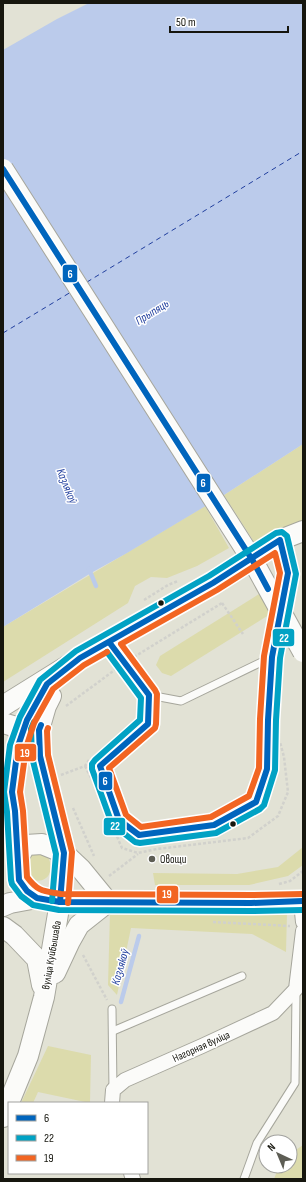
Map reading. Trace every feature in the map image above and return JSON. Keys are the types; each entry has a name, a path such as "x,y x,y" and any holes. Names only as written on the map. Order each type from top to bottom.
{"main road":[{"path":"3,169 253,561 303,652"},
{"path":"3,706 80,658 213,583 280,540 303,531"},
{"path":"3,841 18,746 27,720 47,684 80,658"},
{"name":"вуліца Куйбышава","path":"9,1102 28,1056 44,997 60,902 64,853 40,756 39,730 46,706 59,681 80,658"},
{"path":"3,723 13,726 31,743 40,756"},
{"path":"10,796 19,880 27,891 37,898"},
{"path":"17,859 26,845 42,844 64,853 80,869 108,902"},
{"path":"3,906 10,903 37,898 60,902 251,903 303,900"},
{"path":"44,997 79,925 108,902"},
{"path":"3,927 14,935 37,959 44,997"},
{"name":"вуліца Куйбышава","path":"3,1117 8,1105"}],"street":[{"path":"296,989 303,900"},
{"name":"Нагорная вуліца","path":"112,1096 125,1080 273,1013 296,989"}],"lane":[{"path":"109,642 149,694 148,724 100,766 119,820 139,835 214,825 256,802 267,769 272,657 288,573 280,540"},
{"path":"149,694 181,701 272,657"},
{"path":"113,1031 242,976"},
{"path":"244,1179 257,1143 295,1083 296,989"},
{"path":"112,1009 112,1096"}],"path":[{"path":"213,583 222,603 243,634"},
{"path":"60,710 125,663 222,603"},
{"path":"108,877 138,853 157,849 248,838 278,816 288,792 280,737"},
{"path":"57,770 59,776 85,766 92,756"},
{"path":"85,766 94,786"},
{"path":"71,804 96,860"},
{"path":"113,827 122,848 138,853"},
{"path":"104,871 112,881"},
{"path":"275,884 290,881 303,871"},
{"path":"210,922 300,926"},
{"path":"80,949 112,1009"}],"green space":[{"path":"303,444 303,520 256,545 224,495"},
{"path":"205,506 229,548 197,566 167,578 151,577 135,586 128,603 3,682 3,627"},
{"path":"259,594 272,613 171,676 162,673 156,665 160,656"},
{"path":"303,847 303,865 288,876 249,885 155,885 153,873 237,874 278,867"},
{"path":"36,852 48,857 51,869 46,878 37,881 26,876 27,856"},
{"path":"110,912 287,913 286,952 252,934 131,928 117,995 108,985"},
{"path":"48,1046 91,1055 90,1102 38,1092 33,1102 21,1102"},
{"path":"303,1145 303,1179 274,1179 276,1174 298,1174 298,1148"}],"water":[{"name":"Прыпяць","path":"89,3 303,3 303,444 224,495 91,573 3,627 3,50 57,19"}],"waterway":[{"name":"Казлякоў","path":"89,569 96,586"},
{"name":"Казлякоў","path":"121,1002 139,936"}],"ferry route":[{"path":"87,282 303,151"},
{"path":"3,333 71,292"}],"transit line":[{"name":"6","path":"3,169 253,561 268,589"},
{"name":"22","path":"107,652 141,698 140,720 92,764 92,769 112,824 135,842 140,843 216,833 260,809 264,805 275,770 276,720 280,658 296,574 287,536 282,532 276,533 209,576 76,651 40,680 20,717 10,745 4,792 7,812 11,880 12,884 21,896 33,905 59,910 303,910"},
{"name":"6","path":"109,642 149,695 148,724 100,766 119,820 139,835 214,825 256,802 267,769 272,657 288,573 280,540 213,583 80,658 47,684 27,720 18,746 12,792 15,811 19,880 27,891 37,898 60,902 251,903 303,901"},
{"name":"19","path":"275,553 280,573 264,656 259,768 249,796 211,817 141,827 126,815 109,768 155,728 157,694 121,644 217,590 275,553"},
{"name":"19","path":"107,652 84,665 53,689 34,723 26,748 20,792 23,811 27,877 31,882 42,890 61,894 303,894"},
{"name":"22","path":"34,722 31,729 32,757 56,854 52,901"},
{"name":"6","path":"41,725 39,730 40,756 64,853 60,902"},
{"name":"19","path":"48,728 48,755 72,852 68,903"}],"place":[{"name":"Овощи","path":"152,859"}]}
